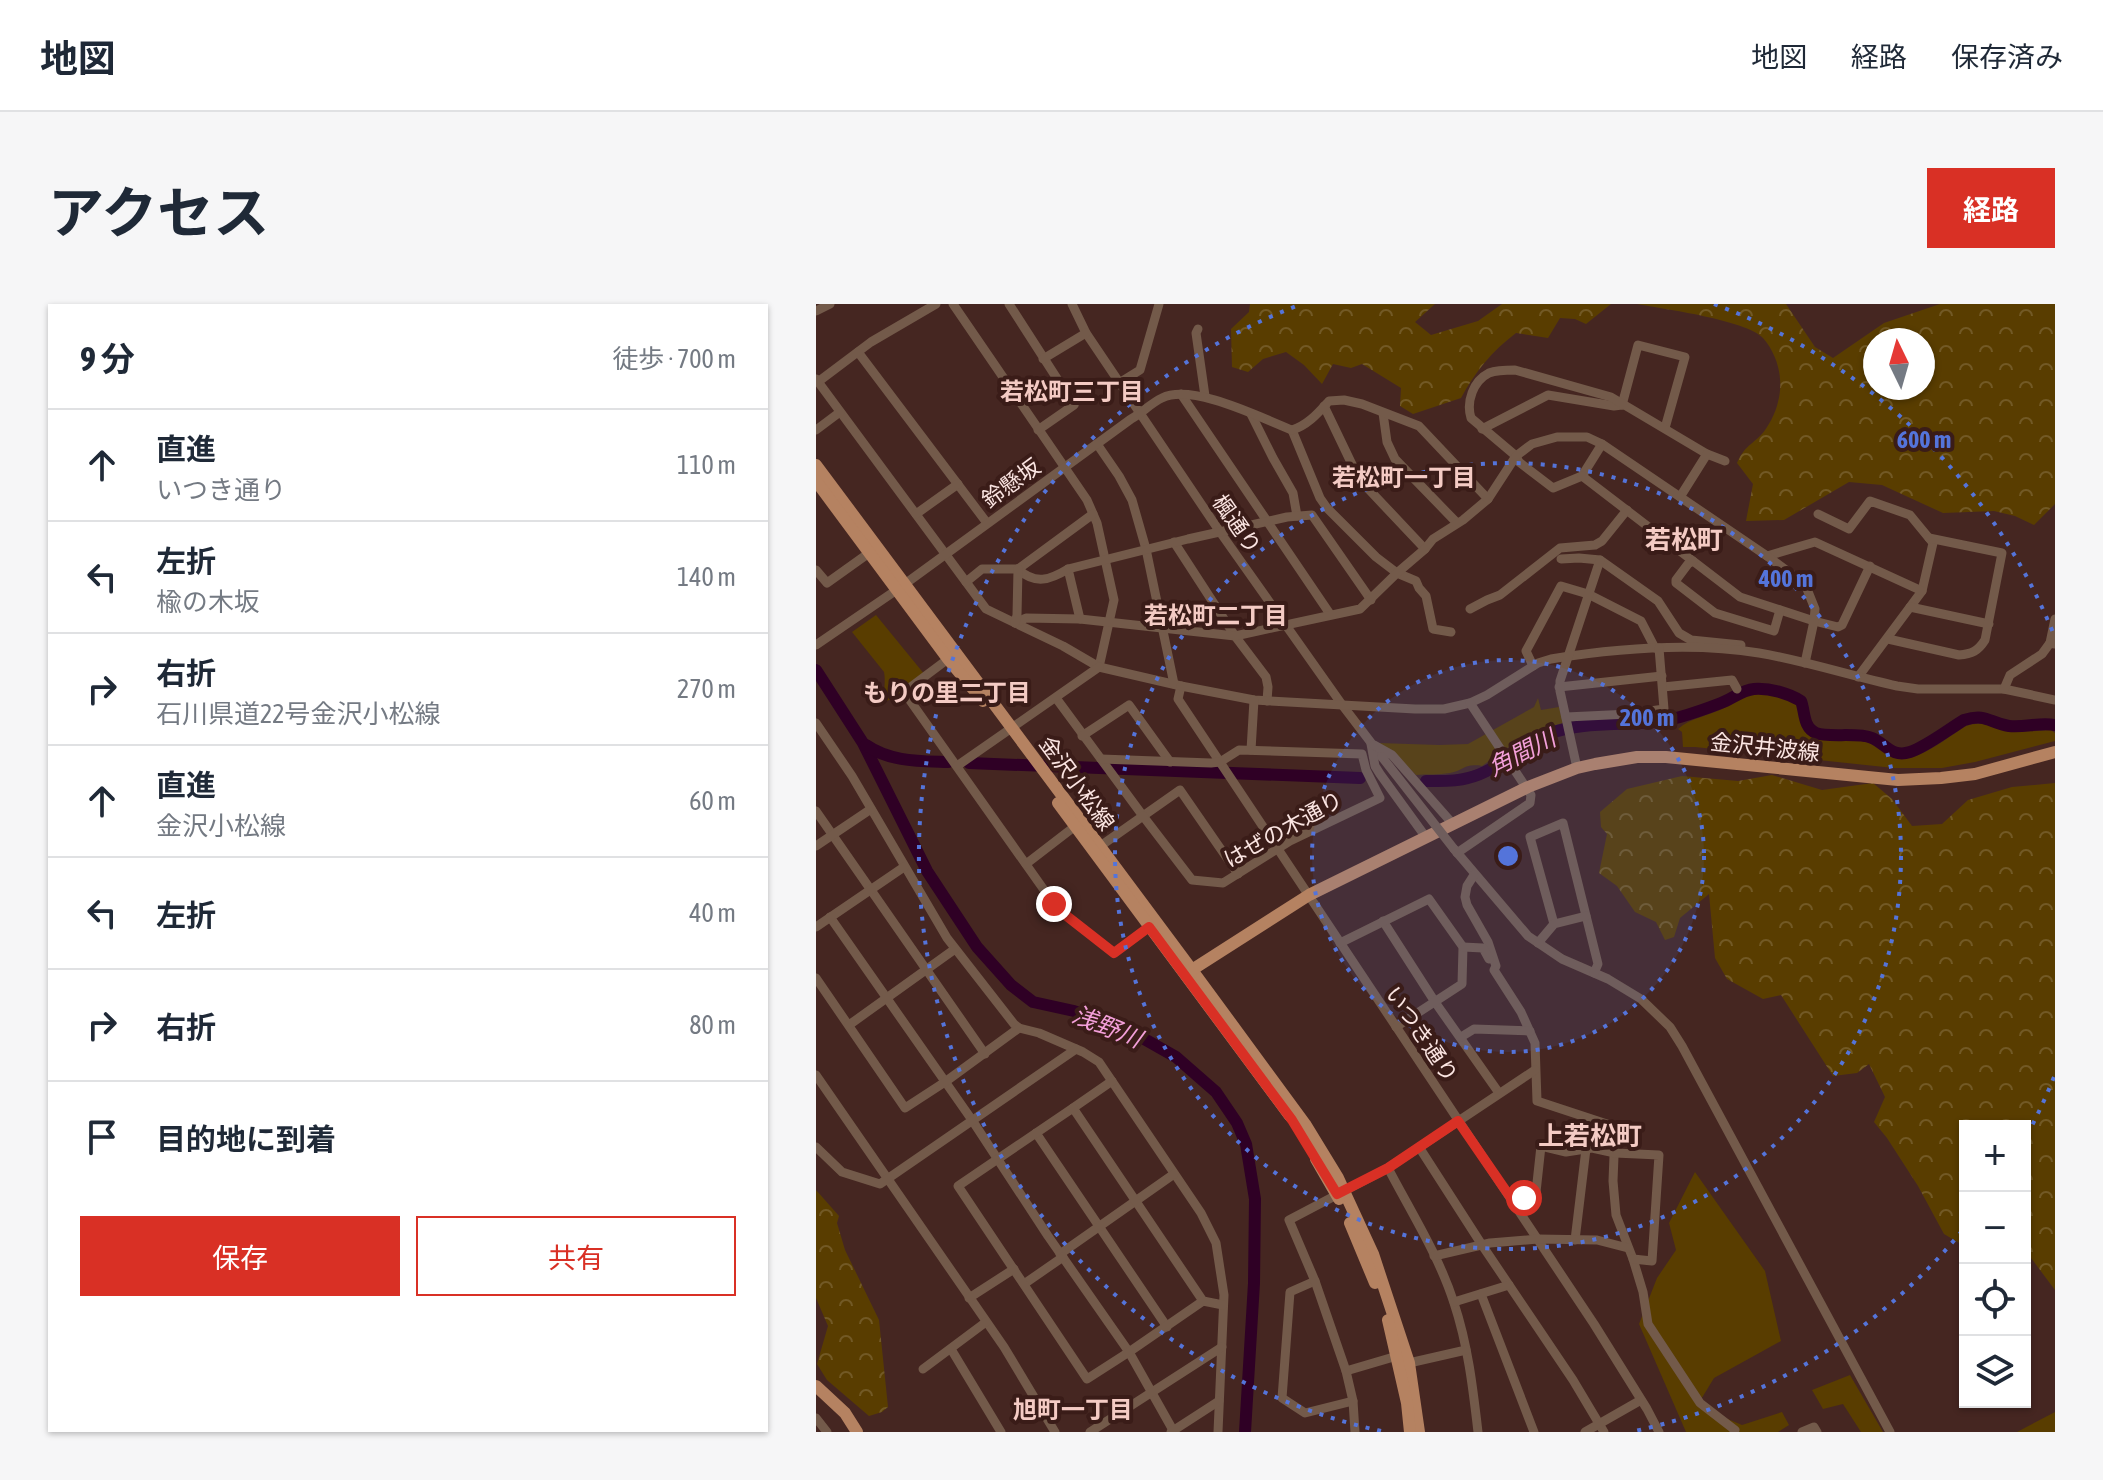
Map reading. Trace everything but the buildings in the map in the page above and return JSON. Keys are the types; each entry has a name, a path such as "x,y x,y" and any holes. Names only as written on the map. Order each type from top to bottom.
{"main road":[{"name":"金沢小松線","path":"816,465 901,586 1099,847 1188,972"},
{"name":"金沢小松線","path":"816,481 869,553 901,586 948,659 1010,730"},
{"name":"金沢井波線","path":"1188,972 1309,895 1452,823 1577,768 1610,760 1666,757 1898,780 1975,774 2055,752"},
{"name":"金沢小松線","path":"1040,772 1074,827 1149,927 1188,972"},
{"path":"1188,972 1296,1112 1373,1254 1409,1363 1419,1432"},
{"path":"1340,1193 1388,1319 1407,1403 1410,1432"},
{"path":"816,1386 845,1413 857,1432"}],"street":[{"path":"816,311 830,304"},
{"path":"936,304 817,380 986,609 1099,667 1254,700 1444,709 1470,703 1533,666 1551,659 1657,648 1730,649 1806,661"},
{"path":"953,304 1087,500 1106,560 1114,600 1099,667 957,766"},
{"path":"1009,304 1074,405 1038,430"},
{"name":"楓通り","path":"1072,304 1086,333 1220,532 1343,706 1474,875 1528,936 1562,959 1623,986 1670,1027 1890,1432"},
{"path":"1119,383 1140,370 1159,304"},
{"path":"1198,329 1196,333 1205,396"},
{"path":"1043,359 1086,333"},
{"path":"1622,405 1638,345 1685,357 1665,428"},
{"path":"858,352 987,523"},
{"path":"1602,444 1582,476 1553,488 1471,418 1469,401 1477,383 1486,375 1500,370 1515,370 1611,397 1707,454 1725,461"},
{"path":"1181,394 1205,396 1292,430 1314,417 1329,401 1362,404 1419,426 1488,499"},
{"path":"1181,394 1330,614"},
{"name":"鈴懸坂","path":"816,645 1161,398 1181,394"},
{"path":"1482,429 1548,395 1622,405"},
{"path":"1324,406 1359,479 1425,549"},
{"path":"816,430 840,412"},
{"path":"1383,413 1387,442 1395,459 1457,523"},
{"path":"1251,414 1293,493 1297,516"},
{"path":"1292,430 1327,508 1376,557 1397,573 1416,581 1426,596 1433,629 1451,632"},
{"path":"1015,623 1026,618 1080,619 1235,636 1360,609 1433,539 1488,499 1516,456 1532,444 1557,437 1587,437 1602,444 1805,584 1815,609 1806,661"},
{"path":"1097,444 1129,492 1146,549 1178,699 1222,764"},
{"path":"1680,497 1707,454"},
{"path":"1582,476 1740,597 1814,621 1838,627 1842,625 1870,566"},
{"path":"916,514 958,484"},
{"path":"1818,514 1849,529 1870,501 1910,515 1933,543 1922,591 1858,677"},
{"path":"1470,609 1500,595 1560,548 1595,545 1602,541 1627,510"},
{"path":"966,582 982,569 1018,569 1093,514"},
{"path":"1018,569 1025,575 1042,580 1068,569 1174,542 1312,515 1371,600"},
{"path":"1888,639 1959,655 1979,649 1985,640 2002,553 1929,538"},
{"path":"1174,542 1235,636 1266,677 1267,701"},
{"path":"1767,556 1815,542 1922,591"},
{"path":"816,570 827,583 869,553"},
{"path":"1561,559 1600,560 1658,601 1679,633 1691,640 1725,642 1858,677 1918,689 2004,689 2055,700"},
{"path":"1577,768 1559,687 1600,560"},
{"path":"1693,561 1676,583 1715,613 1774,631 1780,610"},
{"path":"1015,623 1018,569"},
{"path":"1068,569 1080,619"},
{"path":"1533,666 1526,651 1561,586 1588,594 1641,621 1657,648 1664,709 1567,724"},
{"path":"1910,607 1989,624"},
{"path":"2004,689 2010,675 2052,644 2055,619"},
{"path":"948,659 904,692 1054,904 1114,953 1149,927"},
{"path":"1559,687 1732,680 1737,689"},
{"name":"はぜの木通り","path":"1056,698 1192,880 1223,883 1278,848 1380,798 1362,754 1251,750"},
{"path":"1222,764 1233,752 1251,750 1254,700"},
{"path":"1455,851 1530,803 1531,795 1470,703"},
{"path":"1082,736 1129,705 1170,762"},
{"path":"816,723 852,776 955,949 1019,1028 1039,1033 1095,1058 1201,1213 1216,1243 1221,1270 1223,1305 1218,1432"},
{"path":"1371,743 1392,755 1452,823"},
{"path":"1371,743 1375,766 1425,836"},
{"path":"1102,761 1222,764"},
{"name":"いつき通り","path":"1222,764 1538,1239 1659,1432"},
{"path":"1099,847 1180,790 1238,874"},
{"path":"816,846 871,809"},
{"path":"816,811 985,1054"},
{"path":"1554,924 1530,837 1563,823 1598,964 1594,973"},
{"path":"1026,864 1074,827"},
{"path":"816,927 904,867"},
{"path":"1474,875 1465,897 1488,942 1496,966 1494,970"},
{"path":"1340,943 1429,899 1463,947 1462,984 1396,1027"},
{"path":"1538,943 1554,924 1586,916"},
{"path":"830,917 1129,1352 1173,1432 1219,1401"},
{"path":"1383,921 1499,1093"},
{"path":"1463,947 1483,948 1521,1012 1535,1043 1537,1101 1613,1126 1616,1215 1643,1292 1648,1324 1700,1403 1734,1432"},
{"path":"849,1025 955,949"},
{"path":"816,978 905,1108 1019,1028"},
{"path":"1461,1037 1474,1029 1530,1031"},
{"path":"816,1147 842,1172 880,1184 1076,1049"},
{"path":"1355,1432 1353,1401 1346,1371 1315,1281 1289,1220 1388,1168 1535,1070"},
{"path":"816,1075 1004,1347 1055,1432"},
{"path":"1112,1081 958,1186 1087,1379 1203,1301"},
{"path":"1073,1108 1203,1301 1223,1305"},
{"path":"1036,1133 1167,1327"},
{"path":"1515,1204 1536,1192 1541,1146 1566,1152 1592,1148 1615,1153 1659,1155 1652,1261 1633,1259"},
{"path":"1419,1147 1602,1428"},
{"path":"1575,1240 1586,1149"},
{"path":"1388,1168 1454,1302 1466,1350 1478,1432"},
{"path":"1024,1284 1174,1174"},
{"path":"1434,1256 1482,1245 1538,1239 1597,1240 1628,1248"},
{"path":"969,1298 1014,1269"},
{"path":"1315,1281 1290,1292 1282,1398 1305,1413 1353,1401"},
{"path":"1454,1302 1509,1285"},
{"path":"1481,1294 1534,1432"},
{"path":"923,1369 986,1322"},
{"path":"1090,1432 1222,1347"},
{"path":"951,1349 1001,1432"},
{"path":"1409,1363 1466,1350"},
{"path":"1346,1371 1397,1356"},
{"path":"1585,1432 1602,1428 1641,1400"},
{"path":"816,1418 827,1432"},
{"path":"1802,1432 1814,1427 1817,1432"}],"green space":[{"path":"1250,304 1435,304 1415,322 1431,335 1478,321 1502,304 1611,304 1586,324 1560,318 1548,338 1516,333 1485,362 1461,398 1413,414 1400,406 1401,388 1362,364 1351,368 1333,364 1322,384 1286,352 1263,359 1248,372 1232,367 1231,329 1249,312"},
{"path":"1637,304 1786,304 1815,347 1833,358 1863,337 1863,400 1935,400 1935,328 1877,328 1940,304 2055,304 2055,504 2034,525 1994,511 1943,513 1882,485 1849,482 1784,520 1746,521 1753,484 1737,463 1771,420 1780,394 1780,377 1773,352 1763,338 1740,326"},
{"path":"876,615 925,675 885,702 884,672 852,632"},
{"path":"1752,689 1785,693 1801,701 1807,723 1816,733 1866,742 1897,758 1925,752 1973,724 2011,731 2051,730 2055,733 2055,741 1942,768 1894,768 1683,747 1682,732 1678,729 1726,707"},
{"path":"1538,698 1541,710 1559,707 1563,723 1529,735 1482,766 1467,766 1446,774 1416,775 1395,754 1378,743 1468,744 1534,707"},
{"path":"1772,775 1822,790 1873,783 1892,799 1912,826 1942,824 1968,800 2012,787 2055,783 2055,1290 2031,1258 2031,1120 1959,1120 1959,1243 1944,1234 1918,1186 1874,1122 1885,1097 1869,1064 1857,1073 1833,1076 1781,995 1763,999 1727,979 1715,958 1709,894 1680,918 1674,937 1665,940 1656,922 1635,912 1617,886 1599,873 1607,834 1601,827 1600,812 1627,789 1682,776 1738,781"},
{"path":"1695,1172 1765,1271 1781,1341 1714,1378 1697,1406 1742,1425 1782,1412 1789,1425 1778,1432 1686,1432 1639,1324 1657,1278 1676,1250 1669,1223"},
{"path":"816,1190 839,1216 837,1223 845,1250 879,1320 888,1407 869,1416 827,1380 817,1364 828,1326 816,1298"},
{"path":"1850,1375 1883,1432 1861,1432 1843,1404 1823,1409 1812,1390"},
{"path":"2055,1412 2055,1432 2017,1432"}],"waterway":[{"name":"浅野川","path":"816,670 863,743 927,871 977,947 1011,985 1033,1002 1098,1020 1139,1036 1176,1057 1216,1092 1237,1123 1246,1144 1255,1199 1254,1283 1245,1432"},
{"name":"角間川","path":"1426,781 1458,780 1479,775 1538,739 1564,729 1664,721 1754,689 1779,692 1801,701 1807,723 1816,733 1866,736 1898,753 1916,750 1972,718 2009,726 2055,725"},
{"name":"角間川","path":"866,745 895,758 948,762"},
{"name":"角間川","path":"969,763 1360,778"}],"district":[{"name":"若松町三丁目","path":"1072,392"},
{"name":"若松町一丁目","path":"1404,478"},
{"name":"若松町","path":"1684,540"},
{"name":"若松町二丁目","path":"1216,616"},
{"name":"もりの里二丁目","path":"947,693"},
{"name":"上若松町","path":"1590,1136"},
{"name":"旭町一丁目","path":"1073,1410"}],"route":[{"path":"1054,904 1114,953 1149,927 1292,1120 1337,1194 1388,1168 1458,1121 1515,1204 1524,1198"}]}
